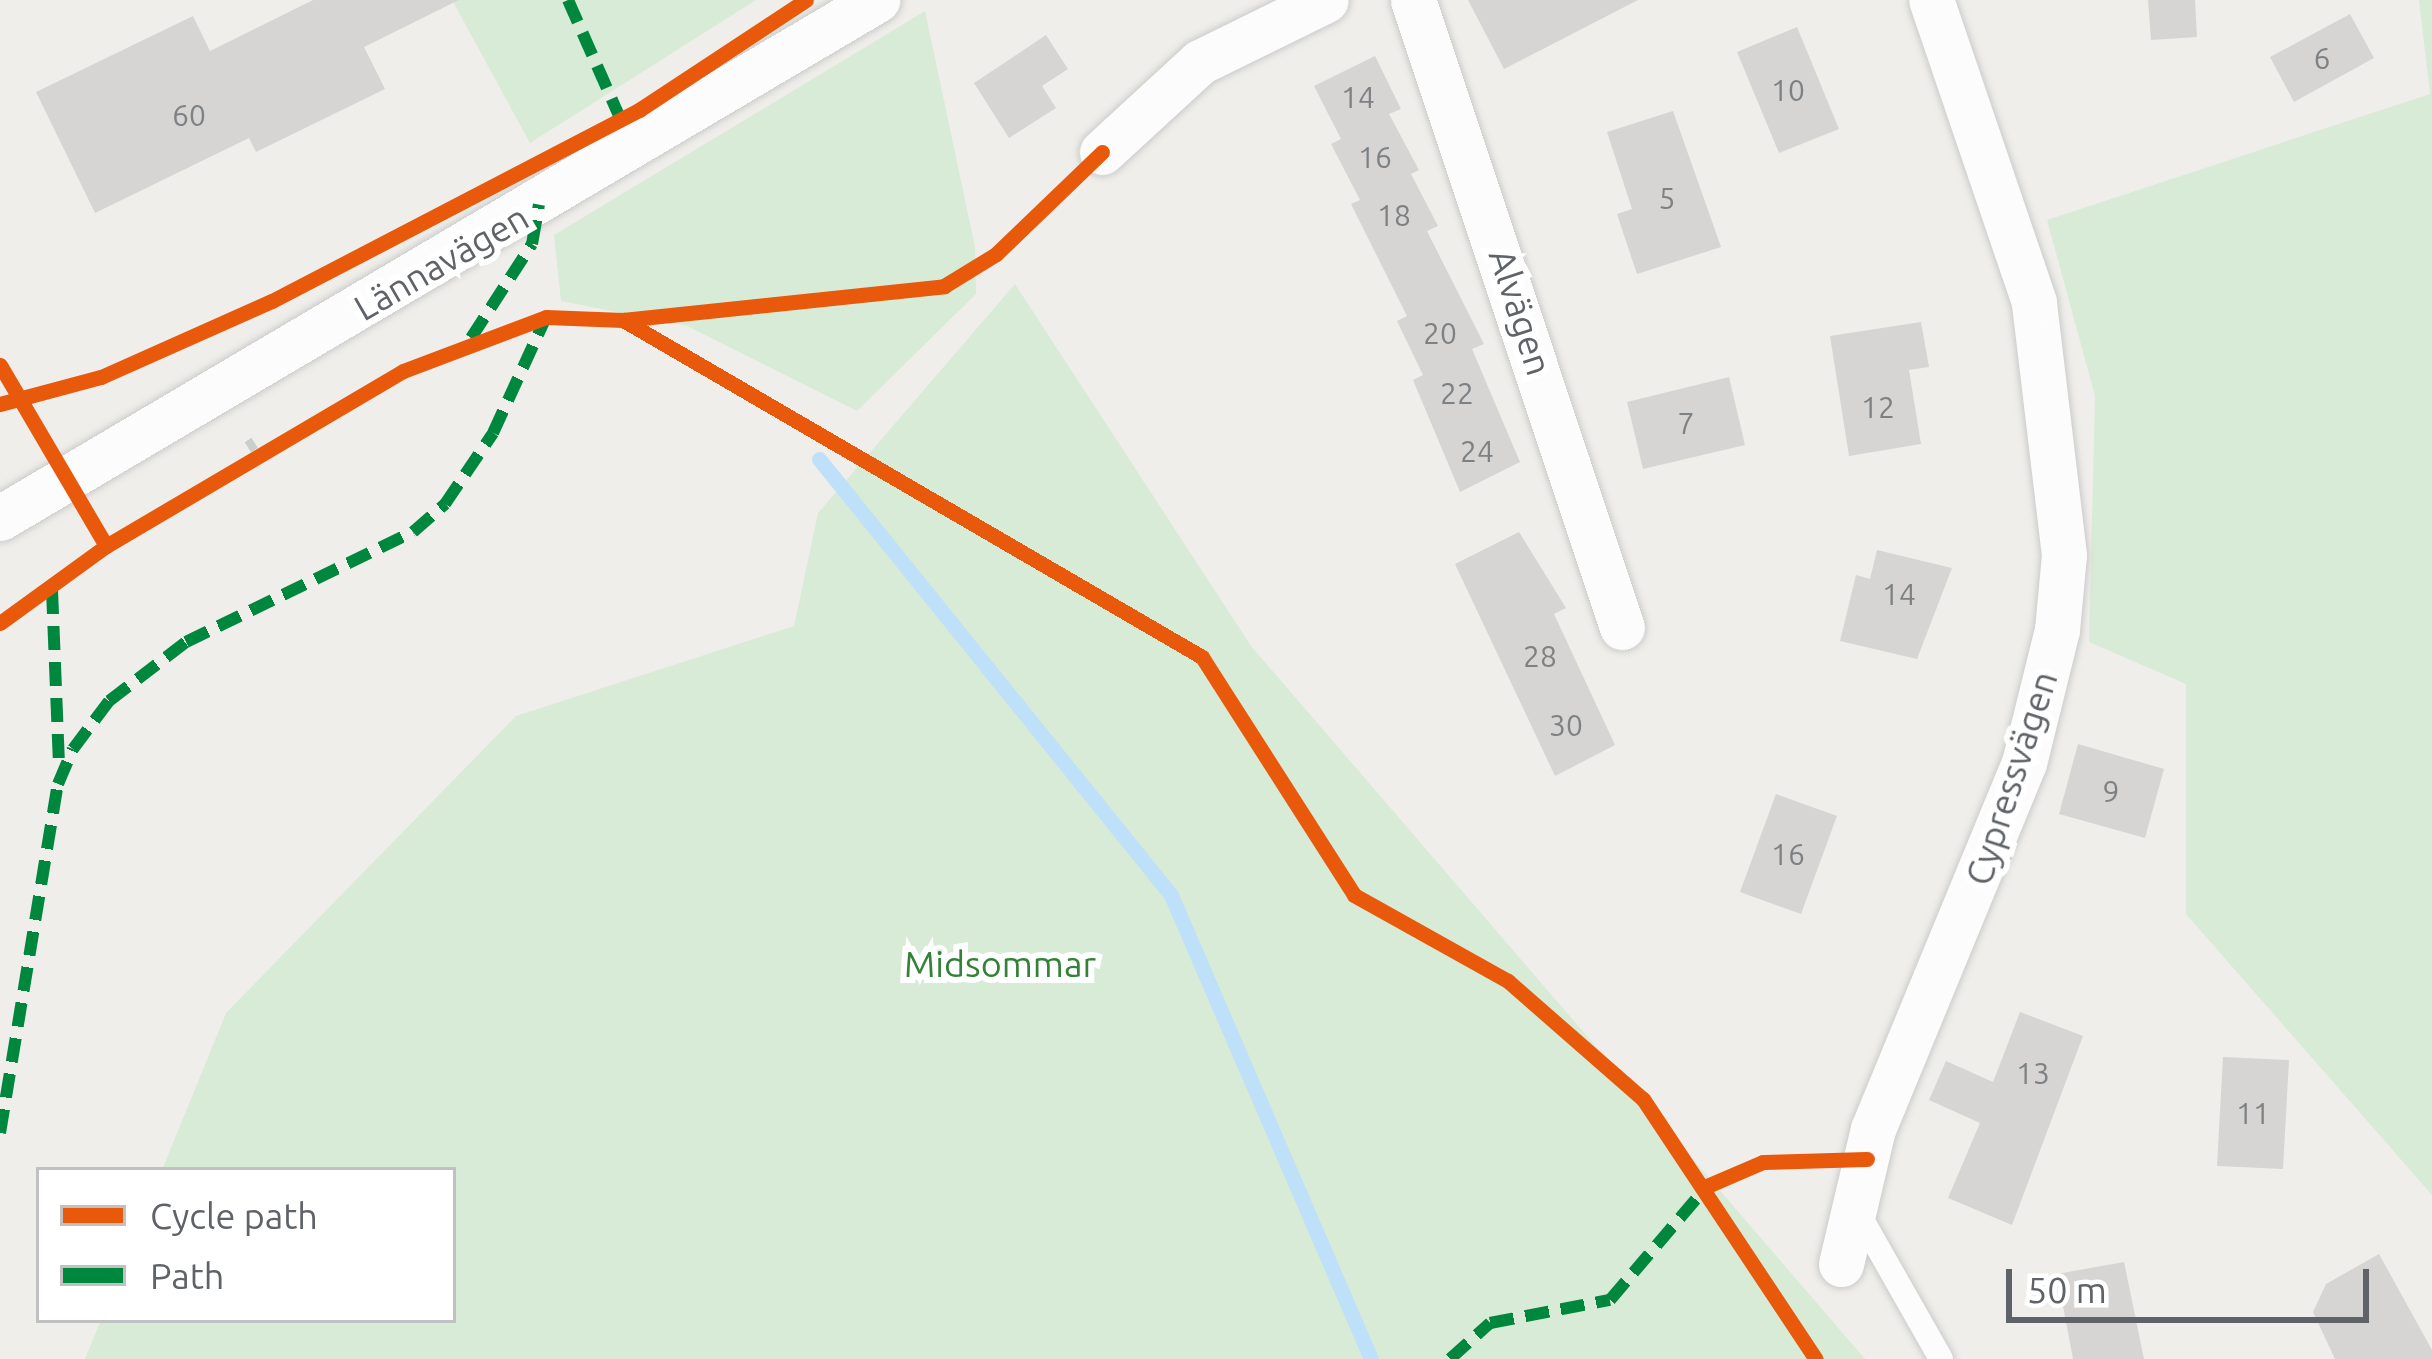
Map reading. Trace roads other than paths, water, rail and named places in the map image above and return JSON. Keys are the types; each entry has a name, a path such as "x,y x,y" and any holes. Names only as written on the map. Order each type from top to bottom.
{"street":[{"name":"Lännavägen","path":"0,518 878,0"},
{"path":"1102,152 1200,62 1326,0"},
{"name":"Alvägen","path":"1413,0 1622,627"},
{"name":"Cypressvägen","path":"1841,1264 1873,1129 2024,763 2057,630 2064,555 2034,302 1931,0"}],"lane":[{"path":"1856,1209 1940,1359"}],"waterway":[{"path":"819,459 1171,895 1371,1359"}],"park label":[{"name":"Midsommar","path":"1000,964"}]}
